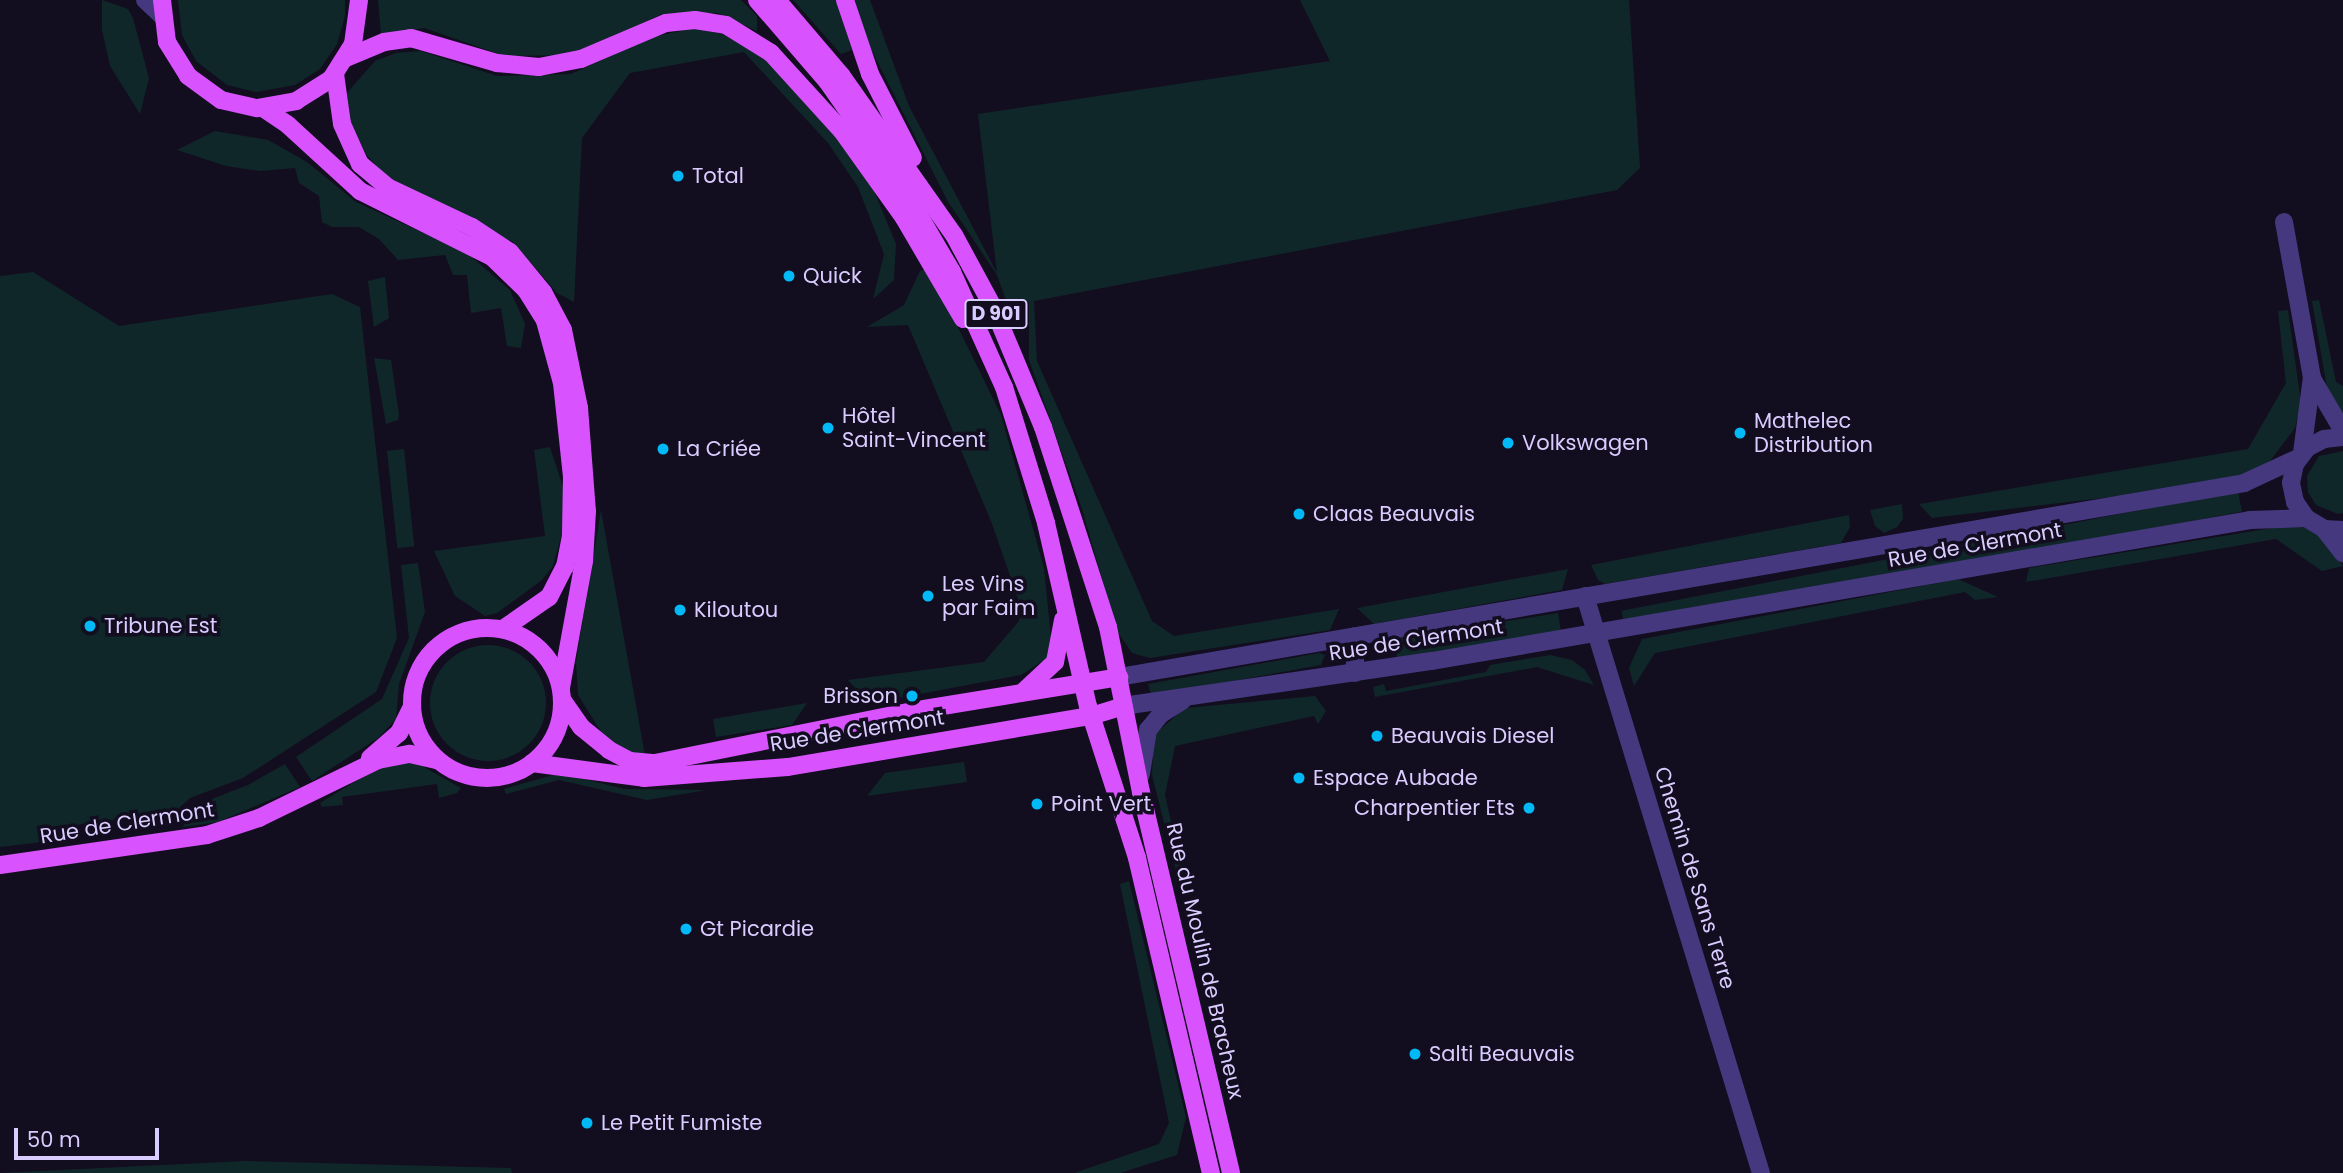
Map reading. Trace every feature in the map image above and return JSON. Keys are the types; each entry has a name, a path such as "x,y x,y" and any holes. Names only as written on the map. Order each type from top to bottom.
{"main road":[{"name":"D 901","path":"757,0 827,81 925,223 969,306 1012,408 1083,683"},
{"name":"D 901","path":"777,0 848,85 954,236 997,316 1044,427 1104,610 1119,677"},
{"path":"845,0 870,74 954,236"},
{"path":"162,8 170,48 193,81 221,100 263,108 296,101 335,74 346,58 360,5"},
{"path":"346,58 384,42 411,38 497,63 539,67 581,59 666,23 712,22 741,31 788,68 864,161 932,263 1012,408"},
{"path":"335,74 342,124 360,163 387,187 472,228 510,252 543,292 563,330 576,387 587,511 584,561 562,694 553,740 532,763 510,775 485,778 465,775 440,762 418,733 412,705 420,668 442,642 473,629 503,629 541,650 562,694"},
{"path":"263,108 360,191 492,257 526,290 545,321 562,383 572,476 570,536 565,566 549,597 503,629"},
{"path":"1014,695 1038,682 1055,662 1063,635 1064,603"},
{"name":"Rue de Clermont","path":"562,694 581,727 609,750 630,761 655,763 1119,677"},
{"name":"Rue du Moulin de Bracheux","path":"1119,677 1141,792 1231,1173"},
{"name":"Rue du Moulin de Bracheux","path":"1083,683 1140,871 1211,1173"},
{"name":"Rue de Clermont","path":"334,780 391,741 404,726 412,705"},
{"name":"Rue de Clermont","path":"532,763 644,778 775,768 1091,716 1123,706"},
{"name":"Rue de Clermont","path":"0,865 207,835 259,818 334,780 390,757 418,755 440,762"}],"street":[{"path":"145,0 162,8"},
{"path":"2284,222 2312,377 2300,455 2291,489 2306,518 2324,528 2343,530"},
{"path":"2312,377 2343,431"},
{"name":"Rue de Clermont","path":"1119,677 2244,483 2300,455 2318,441 2343,437"},
{"name":"Rue de Clermont","path":"1123,706 1355,673 2250,520 2306,518"},
{"path":"2324,528 2343,553"},
{"name":"Chemin de Sans Terre","path":"1585,596 1761,1173"},
{"path":"1355,636 1355,673"},
{"path":"1141,792 1142,748 1148,730 1176,704 1200,696"}],"green space":[{"path":"102,0 128,9 133,18 149,78 140,114 110,66 102,30"},
{"path":"178,0 345,0 345,16 337,44 320,69 295,85 256,92 227,85 196,61 182,35"},
{"path":"378,0 741,0 757,16 757,31 718,13 662,14 575,55 505,56 424,28 381,35"},
{"path":"793,0 836,0 852,50 841,54"},
{"path":"855,0 870,0 909,106 997,273 978,114 1330,61 1300,0 1629,0 1640,168 1617,190 1034,301 1037,361 1152,621 1174,636 1339,609 1330,630 1150,658 1132,653 1117,631 1082,509 1029,360 1029,302 1008,306 997,275 947,200 863,33"},
{"path":"695,28 726,35 758,49 834,129 872,186 896,244 894,280 873,299 884,254 858,187 828,143 744,52 630,73 582,138 574,302 557,293 513,242 384,175 366,154 350,120 347,93 375,61 396,53 421,51 497,76 571,74 652,37"},
{"path":"215,131 268,140 307,162 356,202 467,253 510,290 525,324 521,348 507,346 501,308 471,313 467,275 453,275 445,255 398,260 379,239 359,227 332,227 322,222 319,196 299,183 295,168 260,171 226,166 177,150"},
{"path":"929,268 1001,415 1044,568 1052,648 1049,657 1021,675 888,700 863,697 848,680 984,662 1019,621 1018,599 991,521 908,325 867,327 904,305 920,271"},
{"path":"33,272 119,326 332,294 360,307 397,638 376,692 243,778 190,798 176,811 80,824 59,840 0,847 0,276"},
{"path":"385,277 389,318 374,327 368,281"},
{"path":"2319,300 2336,382 2343,386 2343,418 2327,388 2312,301"},
{"path":"2288,310 2301,403 2295,428 2267,465 2249,474 2137,494 1932,518 1919,504 2248,449 2286,383 2278,311"},
{"path":"374,358 391,360 399,415 398,420 386,424"},
{"path":"550,447 563,487 566,519 553,566 542,580 497,613 485,616 455,596 434,551 545,536 534,450"},
{"path":"404,449 414,546 397,548 387,451"},
{"path":"2343,451 2343,513 2338,514 2316,505 2308,492 2307,476 2319,456"},
{"path":"2238,491 2242,512 1626,631 1622,611"},
{"path":"1902,504 1903,519 1897,527 1884,533 1875,526 1870,510"},
{"path":"601,510 646,761 607,741 578,695 576,662"},
{"path":"1849,515 1850,527 1841,543 1605,584 1598,580 1591,565"},
{"path":"2284,526 2310,528 2331,547 2343,566 2322,571 2276,539 2026,582 2029,568"},
{"path":"418,563 425,612 399,684 396,719 378,738 312,781 296,757 382,699 409,638 401,565"},
{"path":"1568,569 1562,590 1374,624 1357,608"},
{"path":"1958,579 1998,597 1975,600 1965,592 1655,653 1634,686 1629,668 1642,639"},
{"path":"1558,613 1561,633 1397,659 1394,639"},
{"path":"488,645 510,650 529,662 541,681 546,703 541,725 529,744 510,756 488,761 466,756 447,744 435,725 430,703 435,681 447,662 466,650"},
{"path":"1319,653 1325,655 1321,665 1222,683 1151,695 1148,684"},
{"path":"1550,655 1572,660 1585,670 1594,685 1537,667 1375,697 1373,687 1384,684 1386,691 1486,672 1490,665"},
{"path":"1315,696 1326,711 1318,724 1314,716 1175,746 1165,795 1183,873 1177,874 1152,775 1154,735 1185,708"},
{"path":"807,703 792,725 716,737 713,719"},
{"path":"415,762 461,788 457,793 439,798 437,784 342,797 343,805 322,807 320,803 366,775 395,763"},
{"path":"964,762 967,782 867,796 885,773"},
{"path":"285,764 300,787 218,822 183,827 191,807 248,785"},
{"path":"560,773 624,789 707,790 647,800 559,780 506,794 504,789"},
{"path":"1129,881 1186,1117 1177,1155 1120,1173 1074,1173 1159,1144 1169,1123 1120,884"},
{"path":"244,1161 511,1168 512,1173 0,1173"}],"place":[{"name":"Total","path":"678,176"},
{"name":"Quick","path":"789,276"},
{"name":"Hôtel Saint-Vincent","path":"828,428"},
{"name":"Mathelec Distribution","path":"1740,433"},
{"name":"Volkswagen","path":"1508,443"},
{"name":"La Criée","path":"663,449"},
{"name":"Claas Beauvais","path":"1299,514"},
{"name":"Les Vins par Faim","path":"928,596"},
{"name":"Kiloutou","path":"680,610"},
{"name":"Tribune Est","path":"90,626"},
{"name":"Brisson","path":"912,696"},
{"name":"Beauvais Diesel","path":"1377,736"},
{"name":"Espace Aubade","path":"1299,778"},
{"name":"Point Vert","path":"1037,804"},
{"name":"Charpentier Ets","path":"1529,808"},
{"name":"Gt Picardie","path":"686,929"},
{"name":"Salti Beauvais","path":"1415,1054"},
{"name":"Le Petit Fumiste","path":"587,1123"}]}
